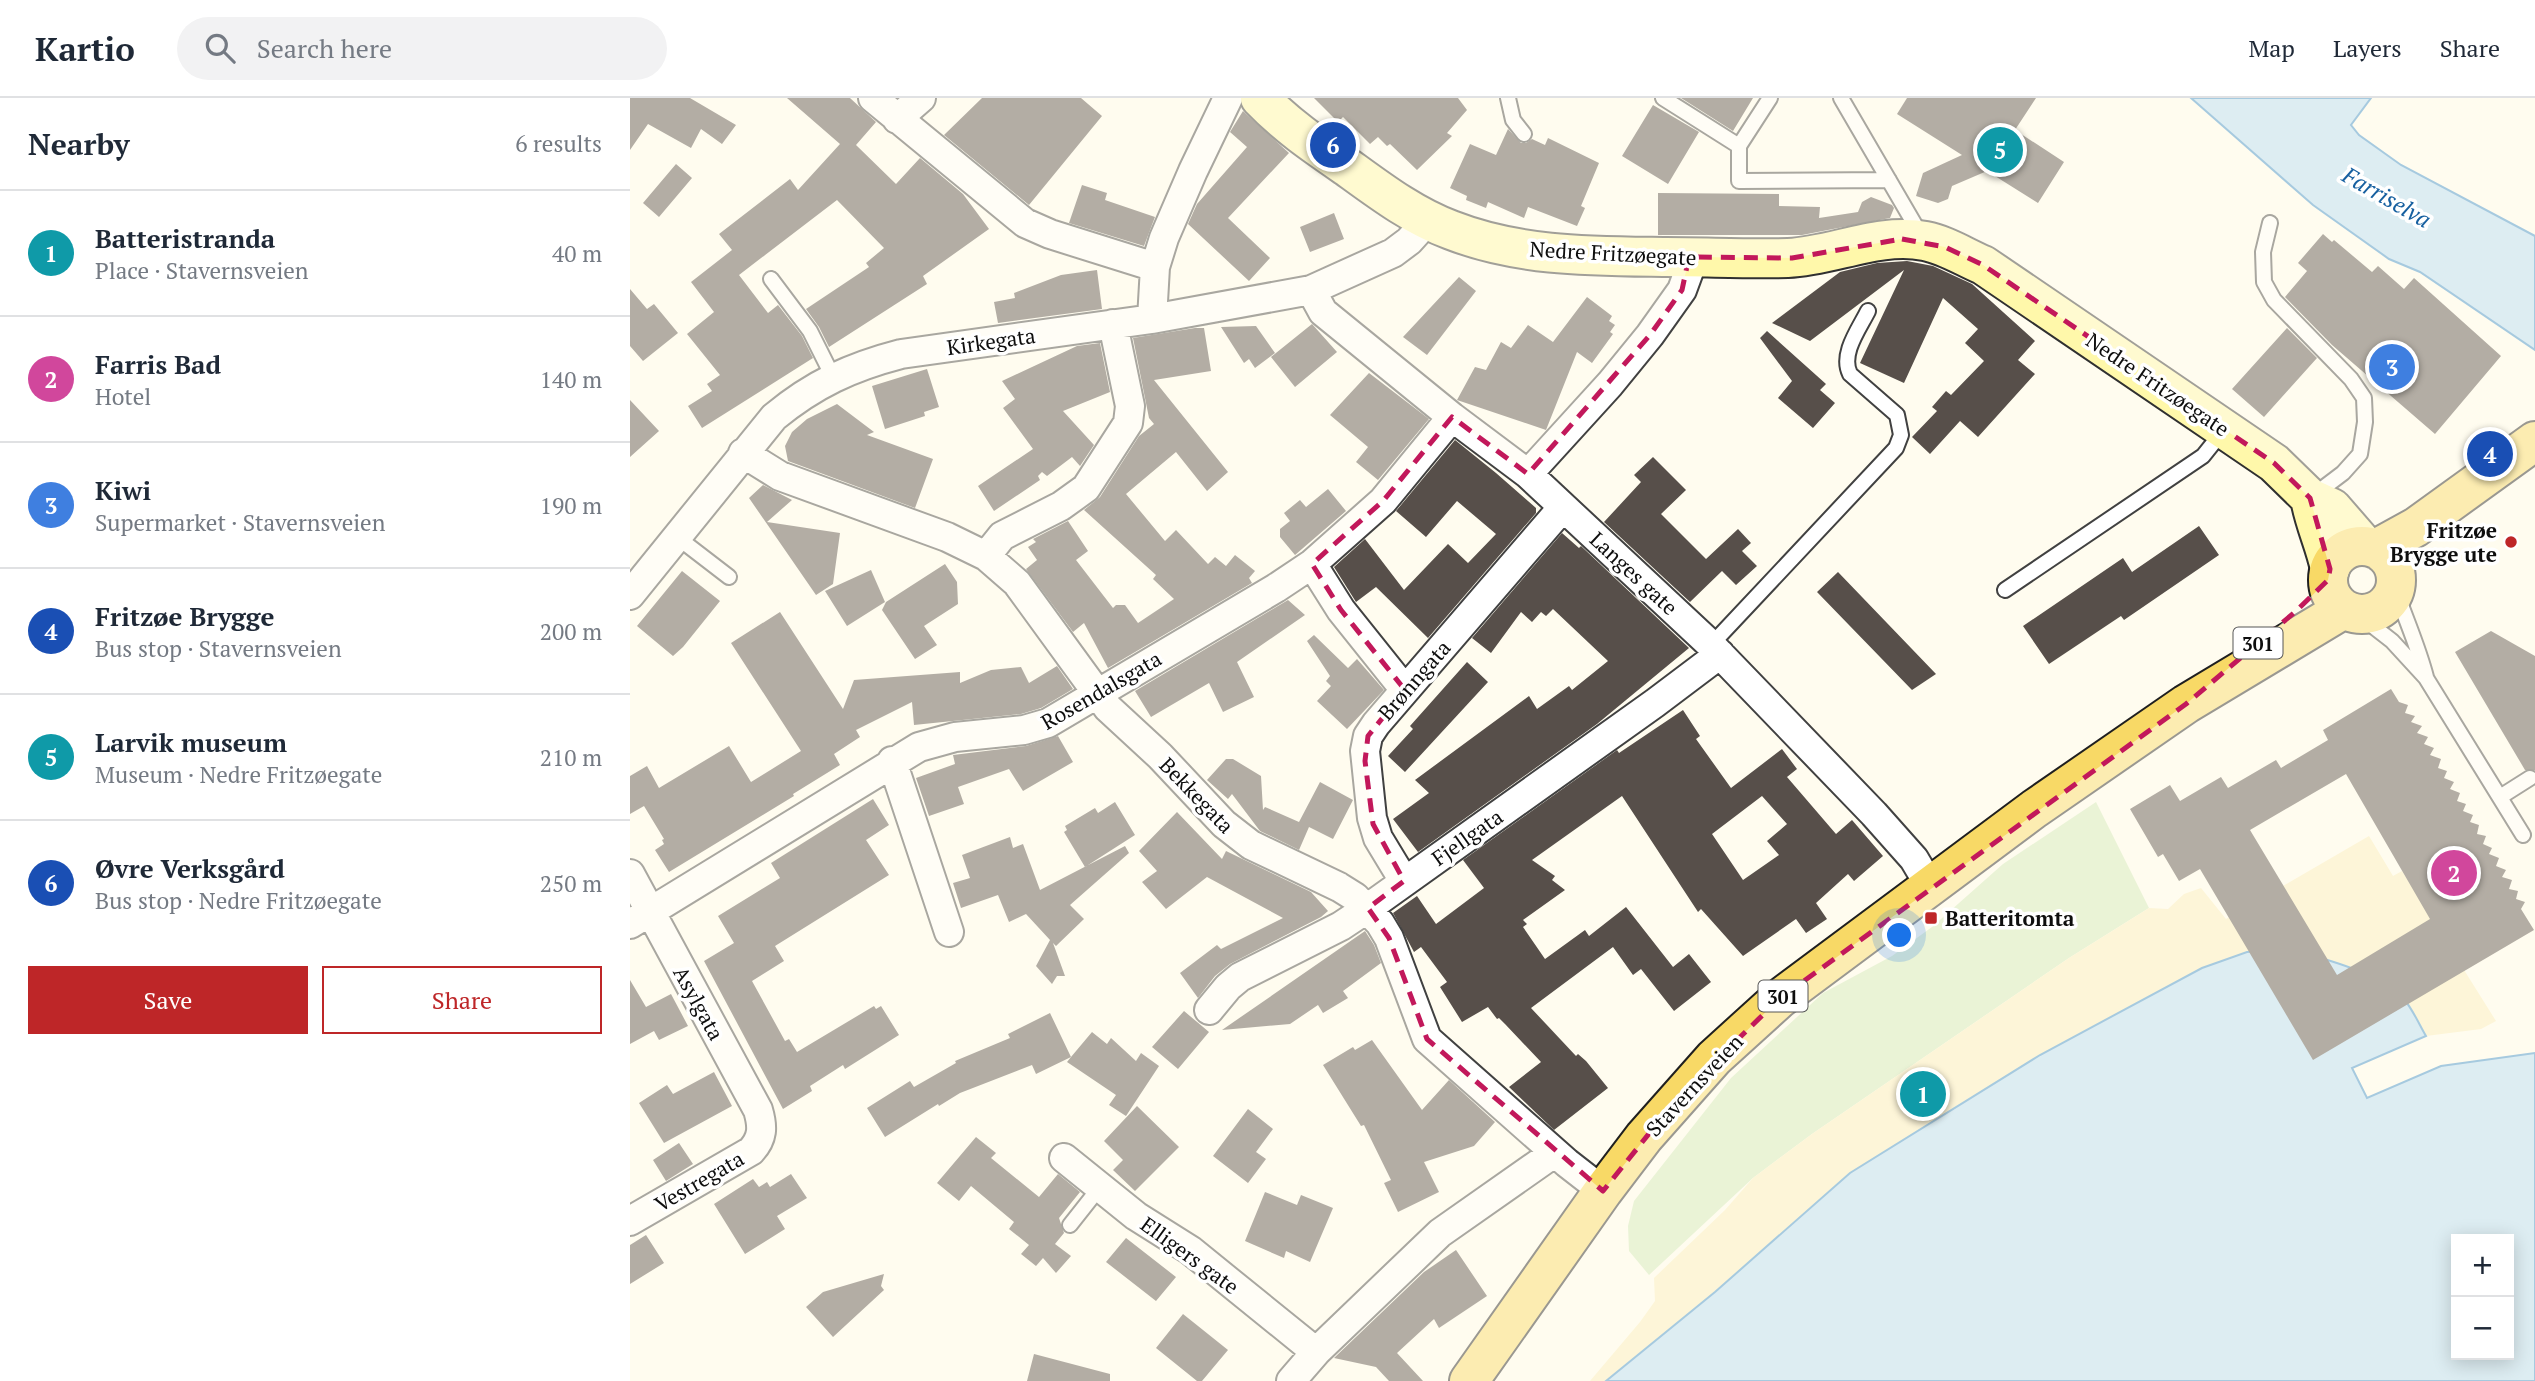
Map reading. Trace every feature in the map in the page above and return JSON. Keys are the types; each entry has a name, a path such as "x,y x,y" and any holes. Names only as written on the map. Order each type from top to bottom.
{"main road":[{"name":"Nedre Fritzøegate","path":"1260,98 1284,123 1424,214 1477,239 1546,253 1604,257 1792,258 1902,239 1945,247 1983,265 2274,463 2310,498 2333,508 2383,565"},
{"name":"301","path":"2383,565 2416,527 2535,441"},
{"name":"301","path":"2383,565 2429,546 2511,480 2535,454"},
{"name":"Nedre Fritzøegate","path":"2310,498 2340,593"},
{"name":"301","path":"2353,547 2383,565 2389,599 2380,608 2369,613 2340,593 2334,559 2343,552 2353,547"},
{"name":"Stavernsveien","path":"1469,1381 1603,1191 1676,1100 1748,1027 1779,999 1930,886 2340,593"}],"street":[{"path":"873,98 1025,223 1050,234 1155,267"},
{"path":"897,119 921,98"},
{"path":"1152,319 1155,267 1164,237 1228,98"},
{"name":"Kirkegata","path":"630,595 774,417 796,399 833,377 864,363 901,354 1152,319 1311,290 1393,253 1409,242 1424,214"},
{"path":"1528,474 1632,359 1650,335 1682,290 1689,271 1689,257"},
{"name":"Langes gate","path":"1311,290 1323,312 1452,417 1528,474 1715,649 1874,814 1914,859 1930,886"},
{"path":"986,556 1002,536 1062,506 1086,488 1128,423 1130,406 1113,324"},
{"name":"Rosendalsgata","path":"640,918 892,761 919,747 955,737 1036,727 1048,723 1312,564 1383,501 1452,417"},
{"name":"Bekkegata","path":"743,453 780,476 947,537 986,556 1017,583 1109,709 1184,780 1236,835 1339,887 1368,908 1389,938 1427,1040 1554,1153 1603,1191"},
{"name":"Brønngata","path":"1404,881 1388,858 1373,824 1365,761 1368,736 1563,507"},
{"path":"1312,564 1340,610 1397,680 1407,688"},
{"name":"Fjellgata","path":"1209,1010 1240,977 1341,926 1368,908 1644,711 1715,649"},
{"path":"892,761 950,932"},
{"name":"Asylgata","path":"630,874 640,918 758,1111 762,1134"},
{"name":"Vestregata","path":"630,1221 751,1151 762,1134"},
{"path":"1291,1381 1316,1352 1440,1233 1554,1153"},
{"name":"Elligers gate","path":"1065,1158 1136,1216 1189,1251 1316,1352"}],"lane":[{"path":"1508,98 1514,120 1524,134"},
{"path":"1664,98 1739,146"},
{"path":"1770,98 1739,146 1739,181 1889,180"},
{"path":"1841,98 1924,241"},
{"path":"2270,223 2263,252 2264,282 2274,300 2351,379 2364,398 2365,422 2360,454 2343,473 2310,498"},
{"path":"771,279 810,331 833,377"},
{"path":"1715,649 1896,448 1901,435 1897,415 1850,374 1846,365 1847,355 1868,311"},
{"path":"2005,590 2203,456 2225,428"},
{"path":"677,537 729,577"},
{"path":"2383,565 2419,647 2426,678"},
{"path":"2340,593 2392,641 2426,678 2523,835"},
{"path":"2500,797 2530,778"},
{"path":"1070,1225 1100,1187"}],"highlighted area":[{"path":"1902,239 1945,247 1983,265 2274,463 2310,498 2330,569 2328,580 2295,612 2186,704 1779,999 1676,1100 1603,1191 1427,1039 1389,938 1368,908 1404,881 1373,824 1365,761 1368,736 1405,690 1341,610 1312,564 1383,501 1452,417 1528,474 1650,335 1682,290 1689,257 1792,258"}],"green space":[{"path":"2096,802 2149,908 2069,958 1812,1134 1753,1178 1649,1275 1629,1251 1628,1226 1634,1201 1731,1078 1823,993 1892,956 1932,927 2003,864"}],"sand":[{"path":"2369,836 2393,876 2402,871 2496,1021 2481,1029 2426,1036 2413,1012 2247,952 2202,968 2040,1055 1850,1173 1715,1292 1606,1381 1590,1381 1655,1301 1654,1278 1725,1210 1753,1178 1812,1134 2069,958 2149,908 2168,909 2184,894 2201,888 2226,919"}],"water":[{"name":"Farriselva","path":"2191,98 2371,98 2351,125 2359,135 2401,165 2535,236 2535,350 2420,272 2389,259 2313,205"},
{"path":"2290,949 2366,974 2393,990 2404,999 2426,1036 2352,1068 2367,1098 2441,1066 2535,1053 2535,1381 1606,1381 1715,1292 1850,1173 2040,1055 2202,968 2247,952"}],"building":[{"path":"630,98 690,98 736,125 722,144 701,129 691,148 648,124 630,150"},
{"path":"787,98 850,98 876,122 856,145 896,184 920,158 963,194 989,229 923,276 927,284 829,347 806,309 869,267 866,263 884,248 837,200 739,275 768,313 778,305 802,336 813,358 702,428 688,406 712,391 707,384 720,375 687,334 714,312 691,282 732,250 719,234 790,179 798,190 840,144"},
{"path":"982,98 1081,98 1102,116 1029,205 944,135"},
{"path":"1314,98 1458,98 1467,110 1447,133 1452,136 1417,170 1390,144 1387,146 1378,137 1370,144 1343,117 1338,122"},
{"path":"1681,98 1753,98 1733,131"},
{"path":"1907,98 2036,98 2015,130 2064,162 2038,203 1987,171 1952,186 1948,199 1938,203 1916,196 1923,173 1962,155 1897,114"},
{"path":"1653,105 1699,132 1668,184 1622,156"},
{"path":"1243,111 1289,153 1228,218 1270,258 1249,281 1188,224 1197,204 1247,147 1230,132"},
{"path":"1508,129 1521,143 1532,139 1545,145 1548,138 1599,163 1581,206 1585,208 1577,226 1528,207 1524,218 1488,202 1486,208 1466,200 1467,196 1450,188 1470,144 1496,155"},
{"path":"676,164 692,178 659,217 643,203"},
{"path":"1082,185 1107,193 1105,200 1155,217 1144,246 1069,223"},
{"path":"1658,193 1779,194 1779,206 1820,207 1819,218 1858,212 1862,202 1871,197 1894,208 1890,218 1802,235 1658,235"},
{"path":"1334,213 1344,239 1310,252 1300,227"},
{"path":"2323,234 2372,272 2378,266 2404,289 2414,278 2501,356 2435,434 2332,345 2285,297 2307,271 2298,263"},
{"path":"1907,261 1933,266 1972,284 2035,341 2018,360 2035,374 1978,437 1960,421 1930,454 1912,437 1937,411 1932,407 1946,391 1951,395 1984,361 1965,343 1978,329 1943,298 1904,383 1860,363 1904,270 1810,341 1772,323 1840,272 1877,263"},
{"path":"1097,270 1102,309 998,323 994,302 1015,298 1014,293 1061,275"},
{"path":"1459,277 1476,291 1427,355 1403,337"},
{"path":"630,289 647,309 654,304 678,333 643,361 630,346"},
{"path":"1587,297 1612,316 1609,321 1615,325 1610,332 1613,334 1592,363 1577,352 1546,430 1457,400 1475,367 1486,370 1501,342 1511,348 1528,325 1553,342"},
{"path":"1312,324 1337,352 1295,387 1271,357"},
{"path":"1256,326 1275,353 1255,368 1249,359 1244,363 1221,327"},
{"path":"1204,328 1211,371 1154,380 1228,472 1207,491 1176,452 1126,494 1165,541 1176,530 1208,564 1215,557 1226,566 1235,555 1255,571 1249,578 1252,583 1108,668 1084,623 1073,632 1026,569 1037,560 1028,547 1036,542 1033,539 1068,521 1088,551 1076,560 1113,608 1116,605 1125,605 1138,623 1174,599 1153,579 1156,575 1084,510 1100,497 1139,436 1154,424 1149,418 1133,338"},
{"path":"2287,328 2317,358 2264,417 2232,389"},
{"path":"1767,331 1826,384 1820,390 1835,403 1813,428 1778,398 1792,381 1760,338"},
{"path":"1100,343 1110,392 1063,411 1094,445 1080,466 1072,457 1047,476 1042,472 1038,476 1040,480 994,511 978,486 1033,449 1003,408 1015,399 1002,381 1077,346"},
{"path":"927,369 939,407 924,412 925,416 885,429 872,386"},
{"path":"1369,373 1429,419 1378,480 1356,462 1368,447 1330,415"},
{"path":"630,400 659,431 630,457"},
{"path":"837,404 874,432 867,435 933,459 915,508 788,461 785,446 792,432 807,419"},
{"path":"1455,440 1536,508 1536,513 1428,638 1376,587 1356,602 1334,567 1365,539 1404,590 1448,544 1468,563 1496,534 1457,501 1426,537 1396,511"},
{"path":"1653,457 1686,490 1661,514 1706,559 1738,529 1751,543 1742,551 1757,566 1736,585 1722,571 1690,602 1604,522 1641,482 1634,475"},
{"path":"763,485 792,500 767,522 840,533 833,584 816,595 749,498"},
{"path":"1328,489 1346,511 1295,555 1280,537 1280,529 1290,521 1284,513 1300,500 1306,507"},
{"path":"2199,526 2219,555 2124,620 2121,616 2049,664 2023,626 2123,558 2132,572"},
{"path":"1562,533 1579,548 1581,546 1689,648 1597,724 1418,852 1393,819 1429,793 1415,780 1529,696 1537,709 1569,686 1572,690 1608,661 1553,609 1546,616 1541,612 1532,622 1521,612 1491,653 1472,638"},
{"path":"945,564 957,582 958,604 924,626 937,645 915,659 882,610 886,602"},
{"path":"871,570 885,602 847,626 825,591"},
{"path":"682,571 720,601 673,656 637,626"},
{"path":"1838,572 1936,674 1912,690 1817,592"},
{"path":"1288,600 1305,615 1237,662 1254,697 1223,712 1209,683 1151,717 1135,691"},
{"path":"780,612 843,709 854,680 960,672 960,683 991,670 1021,667 1029,683 1057,666 1073,689 1041,708 1021,714 914,725 912,702 856,730 860,737 834,754 840,765 669,872 655,850 664,844 664,839 644,806 630,814 630,776 647,766 659,788 729,746 751,782 801,751 731,643"},
{"path":"2491,631 2535,656 2535,770 2525,770 2455,652"},
{"path":"1314,635 1348,668 1357,659 1384,690 1347,729 1317,701 1331,686 1326,681 1330,676 1307,641"},
{"path":"1467,662 1488,682 1405,772 1388,756 1413,729 1410,726"},
{"path":"2391,689 2399,702 2408,705 2405,713 2415,716 2411,722 2422,726 2417,733 2428,737 2424,744 2434,748 2430,755 2441,759 2438,768 2447,771 2444,778 2454,782 2450,789 2460,793 2457,801 2466,804 2463,811 2473,815 2470,822 2479,825 2477,834 2486,836 2483,844 2492,848 2489,854 2499,858 2496,866 2506,870 2502,877 2512,880 2509,889 2518,891 2516,899 2525,902 2521,909 2534,930 2313,1060 2200,869 2179,881 2163,854 2158,857 2130,809 2170,785 2180,801 2221,777 2228,788 2276,760 2281,768 2328,740 2323,730","holes":["2346,774 2430,919 2337,975 2250,830"]},
{"path":"1683,710 1700,736 1696,739 1731,788 1782,749 1797,769 1787,777 1836,834 1852,820 1883,856 1854,881 1848,874 1816,903 1827,919 1806,933 1796,919 1743,956 1701,909 1698,912 1622,796 1532,860 1555,876 1552,880 1565,890 1523,920 1527,924 1523,927 1545,959 1585,930 1589,936 1626,907 1673,967 1689,954 1711,982 1674,1011 1641,969 1633,975 1613,947 1531,1008 1576,1056 1578,1054 1586,1061 1608,1088 1554,1130 1509,1087 1541,1062 1488,1007 1462,1022 1440,987 1447,982 1421,947 1414,952 1393,913 1417,896 1436,924 1484,888 1463,860 1617,750 1619,753","holes":["1762,796 1787,824 1767,841 1779,855 1743,880 1712,834"]},
{"path":"1058,736 1073,762 1023,791 1009,769 958,787 964,804 929,816 916,778 955,764 953,755 1026,746"},
{"path":"1226,759 1233,759 1261,776 1263,810 1265,807 1299,822 1320,782 1353,800 1333,839 1309,827 1299,850 1260,831 1232,794 1228,799 1207,780"},
{"path":"873,799 889,825 866,840 889,875 775,946 784,961 752,981 785,1041 789,1039 797,1052 874,1006 876,1009 881,1006 899,1035 845,1069 843,1065 810,1086 812,1091 783,1109 704,961 734,943 718,916 780,878 771,863"},
{"path":"1115,802 1135,835 1085,867 1064,832 1067,830 1065,826 1095,808 1098,813"},
{"path":"1177,812 1222,859 1226,851 1311,892 1328,911 1230,964 1215,976 1198,998 1180,973 1217,945 1221,949 1283,918 1207,877 1166,909 1142,882 1157,871 1139,851"},
{"path":"1010,837 1013,848 1023,844 1040,890 1125,846 1129,853 1070,905 1084,919 1056,946 1053,943 1065,976 1057,976 1052,984 1036,966 1050,940 1026,914 1009,922 998,895 961,908 953,883 970,878 962,855"},
{"path":"1365,931 1381,963 1343,991 1348,998 1323,1013 1318,1005 1290,1024 1222,1030"},
{"path":"630,980 646,1007 671,994 688,1026 659,1040 654,1031 630,1044"},
{"path":"1184,1011 1209,1032 1178,1069 1152,1047"},
{"path":"1050,1013 1071,1057 1036,1074 1032,1065 960,1093 885,1137 867,1108 910,1081 914,1087 956,1063 955,1061 1010,1038 1008,1034"},
{"path":"1092,1032 1107,1044 1111,1038 1136,1061 1141,1053 1159,1066 1126,1116 1109,1105 1116,1095 1067,1062"},
{"path":"1372,1040 1422,1110 1449,1080 1495,1122 1474,1146 1424,1162 1439,1192 1398,1212 1384,1183 1391,1180 1364,1125 1361,1126 1323,1065 1353,1047 1355,1050"},
{"path":"714,1072 732,1106 664,1143 639,1103 667,1085 673,1094"},
{"path":"1137,1106 1179,1147 1135,1191 1113,1170 1123,1160 1104,1141"},
{"path":"1248,1109 1273,1129 1256,1152 1266,1159 1248,1183 1213,1156"},
{"path":"976,1137 996,1153 991,1158 1039,1197 1058,1174 1080,1192 1059,1218 1064,1233 1055,1244 1071,1256 1056,1273 1043,1258 1036,1266 1021,1254 1029,1245 1009,1229 1014,1222 971,1186 959,1201 937,1183"},
{"path":"679,1143 693,1164 666,1181 653,1160"},
{"path":"791,1174 807,1198 777,1216 785,1229 745,1254 714,1204 753,1179 759,1187 767,1182 770,1187"},
{"path":"1265,1192 1297,1205 1301,1195 1333,1208 1310,1262 1286,1251 1284,1258 1245,1241"},
{"path":"646,1235 664,1263 630,1284 630,1245"},
{"path":"1126,1238 1176,1277 1156,1301 1106,1262"},
{"path":"1456,1250 1487,1296 1439,1328 1434,1319 1397,1353 1423,1381 1389,1381 1376,1367 1334,1358 1424,1272"},
{"path":"884,1274 881,1286 884,1290 833,1337 806,1307 823,1292"},
{"path":"1183,1314 1228,1350 1202,1381 1197,1381 1156,1348"},
{"path":"1034,1354 1110,1374 1110,1381 1027,1381"}],"place":[{"name":"Øvre Verksgård","path":"1333,145"},
{"name":"Larvik museum","path":"2000,150"},
{"name":"Kiwi","path":"2392,367"},
{"name":"Fritzøe Brygge","path":"2490,454"},
{"name":"Fritzøe Brygge ute","path":"2511,542"},
{"name":"Farris Bad","path":"2454,873"},
{"name":"Batteritomta","path":"1931,918"},
{"name":"Batteristranda","path":"1923,1094"}]}
